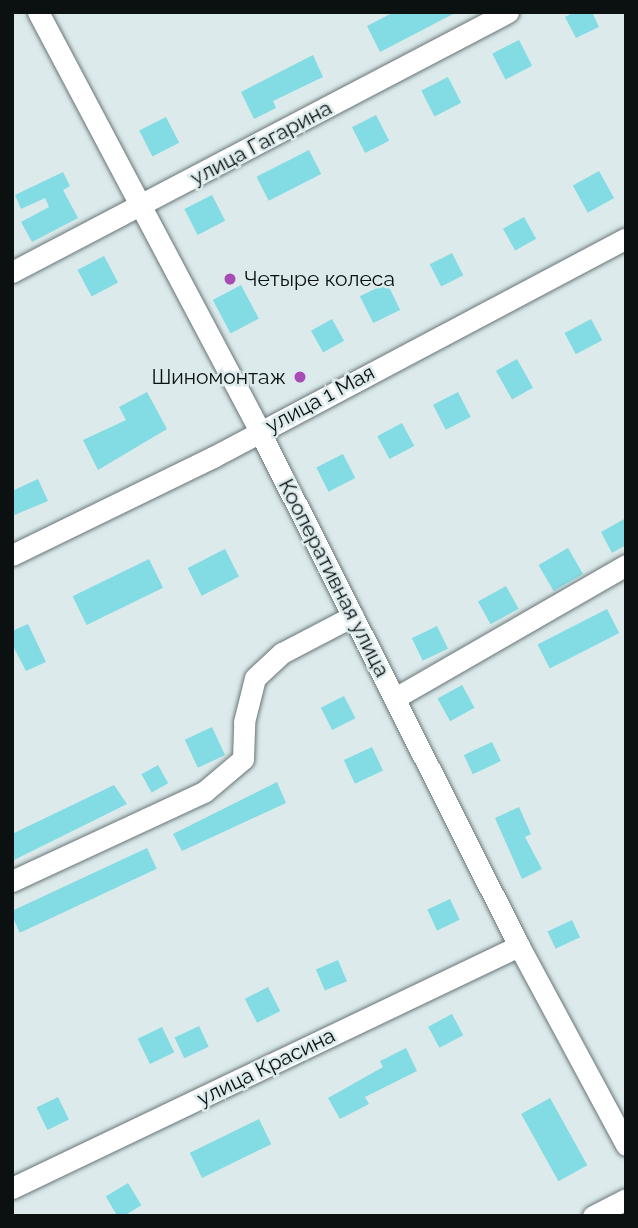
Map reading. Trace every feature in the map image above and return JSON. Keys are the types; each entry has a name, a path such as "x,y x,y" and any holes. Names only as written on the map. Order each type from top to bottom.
{"street":[{"name":"Кооперативная улица","path":"38,12 260,432 519,946 623,1134"},
{"name":"улица Гагарина","path":"12,272 508,12"},
{"name":"улица 1 Мая","path":"12,555 260,432 626,238"},
{"path":"395,698 626,565"},
{"path":"12,881 204,792 243,759 244,722 255,678 282,653 353,616"},
{"name":"улица Красина","path":"12,1188 519,946"},
{"path":"593,1216 626,1199"}],"building":[{"path":"394,12 457,12 380,52 367,26"},
{"path":"574,12 592,12 599,27 576,38 565,17"},
{"path":"519,40 532,66 505,79 492,54"},
{"path":"313,55 323,77 273,101 276,108 254,119 241,92"},
{"path":"448,77 461,103 434,116 421,91"},
{"path":"376,115 389,141 365,153 352,127"},
{"path":"166,117 179,143 152,156 139,131"},
{"path":"309,150 321,174 269,201 256,177"},
{"path":"599,171 614,198 588,213 573,186"},
{"path":"63,172 70,186 63,190 78,218 32,242 21,222 49,207 45,198 21,209 15,195"},
{"path":"212,195 225,221 198,235 184,209"},
{"path":"524,217 536,239 515,251 503,229"},
{"path":"452,253 463,275 441,287 430,264"},
{"path":"104,256 118,282 92,297 78,270"},
{"path":"387,283 400,310 373,323 360,296"},
{"path":"241,285 259,319 231,334 213,300"},
{"path":"332,319 344,341 323,353 311,331"},
{"path":"591,319 602,340 576,354 565,333"},
{"path":"517,359 533,388 512,399 496,371"},
{"path":"147,392 167,429 98,470 83,440 126,420 119,407"},
{"path":"458,392 471,417 446,430 433,405"},
{"path":"402,423 414,446 389,459 377,436"},
{"path":"343,454 355,478 329,492 316,468"},
{"path":"38,479 48,501 12,516 12,491"},
{"path":"626,518 626,545 612,553 601,532"},
{"path":"568,548 583,574 554,591 539,565"},
{"path":"225,549 239,577 202,596 188,568"},
{"path":"149,559 163,588 87,625 73,596"},
{"path":"506,586 519,609 491,624 478,602"},
{"path":"607,609 619,633 550,668 538,644"},
{"path":"28,624 46,662 26,671 12,644 12,631"},
{"path":"437,626 448,648 423,661 412,638"},
{"path":"462,685 475,708 450,721 438,699"},
{"path":"344,696 355,718 332,730 321,708"},
{"path":"212,727 225,755 198,768 185,740"},
{"path":"492,742 501,761 473,774 464,755"},
{"path":"372,747 383,771 355,784 344,760"},
{"path":"158,765 168,783 152,793 141,774"},
{"path":"277,782 286,803 182,851 173,834"},
{"path":"114,785 127,804 12,861 12,834"},
{"path":"519,807 531,834 525,837 542,869 522,879 495,818"},
{"path":"147,848 157,869 20,933 12,911"},
{"path":"450,899 460,920 437,930 427,910"},
{"path":"572,920 580,937 556,949 548,931"},
{"path":"338,960 347,981 325,991 316,969"},
{"path":"268,987 280,1011 257,1023 245,999"},
{"path":"452,1014 463,1035 439,1048 428,1027"},
{"path":"199,1026 209,1047 184,1058 175,1037"},
{"path":"162,1027 174,1052 150,1064 138,1039"},
{"path":"406,1048 417,1071 365,1097 369,1104 340,1119 328,1098 383,1067 380,1061"},
{"path":"58,1097 69,1119 47,1130 36,1108"},
{"path":"550,1098 587,1165 558,1181 521,1114"},
{"path":"259,1119 271,1144 202,1178 190,1153"},
{"path":"128,1183 141,1205 124,1216 117,1216 106,1196"}],"place":[{"name":"Четыре колеса","path":"230,279"},
{"name":"Шиномонтаж","path":"300,377"}]}
